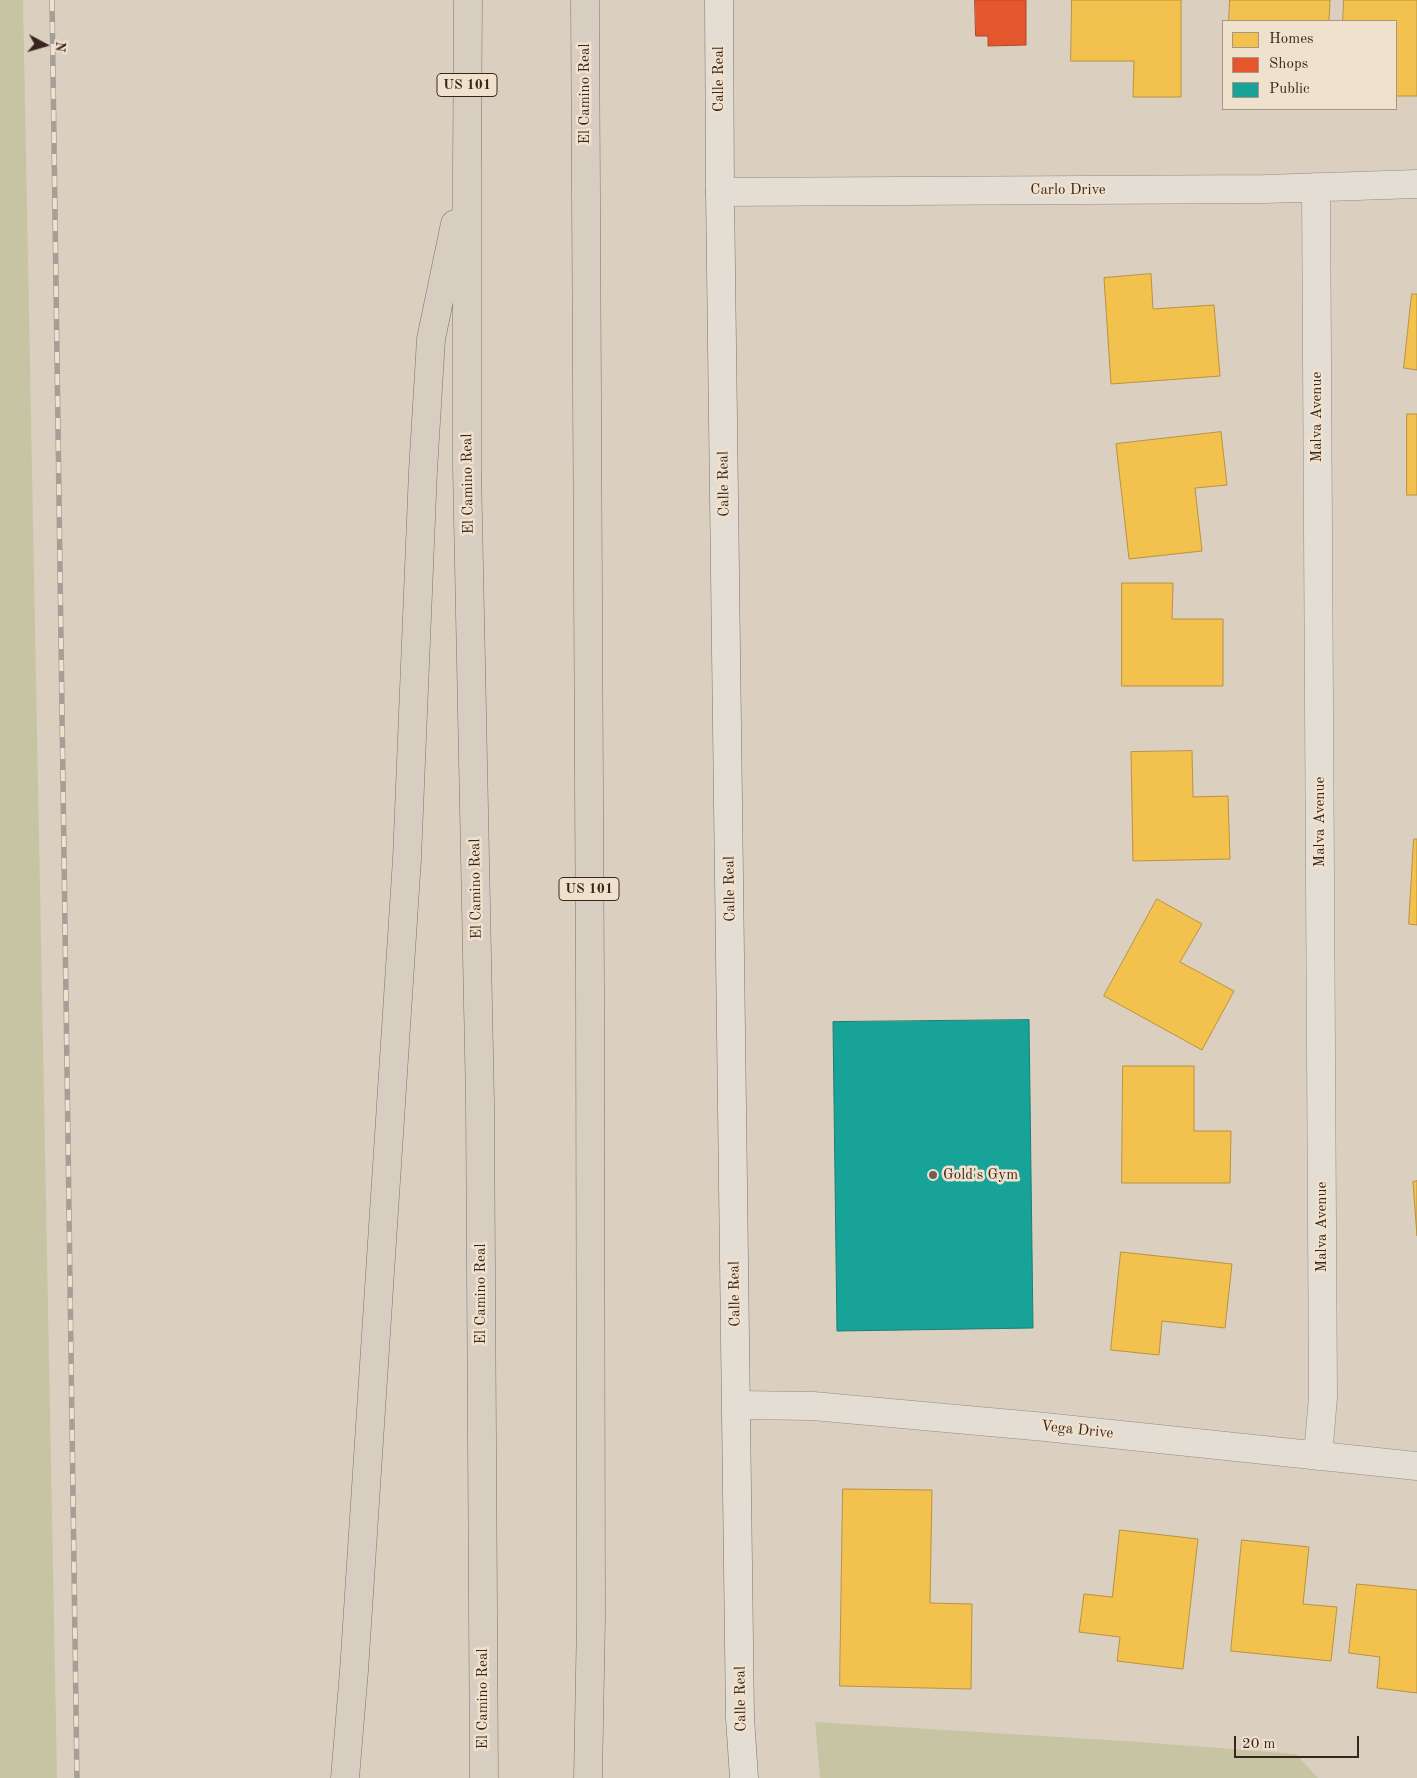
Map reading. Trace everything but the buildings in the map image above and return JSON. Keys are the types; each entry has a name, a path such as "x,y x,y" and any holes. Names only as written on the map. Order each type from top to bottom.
{"highway":[{"name":"El Camino Real","path":"468,0 468,478 480,1101 484,1778"},
{"name":"El Camino Real","path":"585,0 591,1569 588,1778"},
{"path":"345,1778 354,1670 407,859 431,339 467,171"}],"street":[{"name":"Calle Real","path":"719,0 740,1718 744,1778"},
{"name":"Carlo Drive","path":"720,192 1316,187 1417,184"},
{"name":"Malva Avenue","path":"1316,187 1323,1398 1318,1456"},
{"name":"Vega Drive","path":"737,1405 813,1406 1037,1426 1417,1466"}],"shaded area":[{"path":"0,0 23,0 57,1778 0,1778"},
{"path":"815,1722 1140,1742 1296,1754 1318,1778 820,1778"}],"railway":[{"path":"52,0 77,1778"}],"place":[{"name":"Gold's Gym","path":"933,1175"}]}
